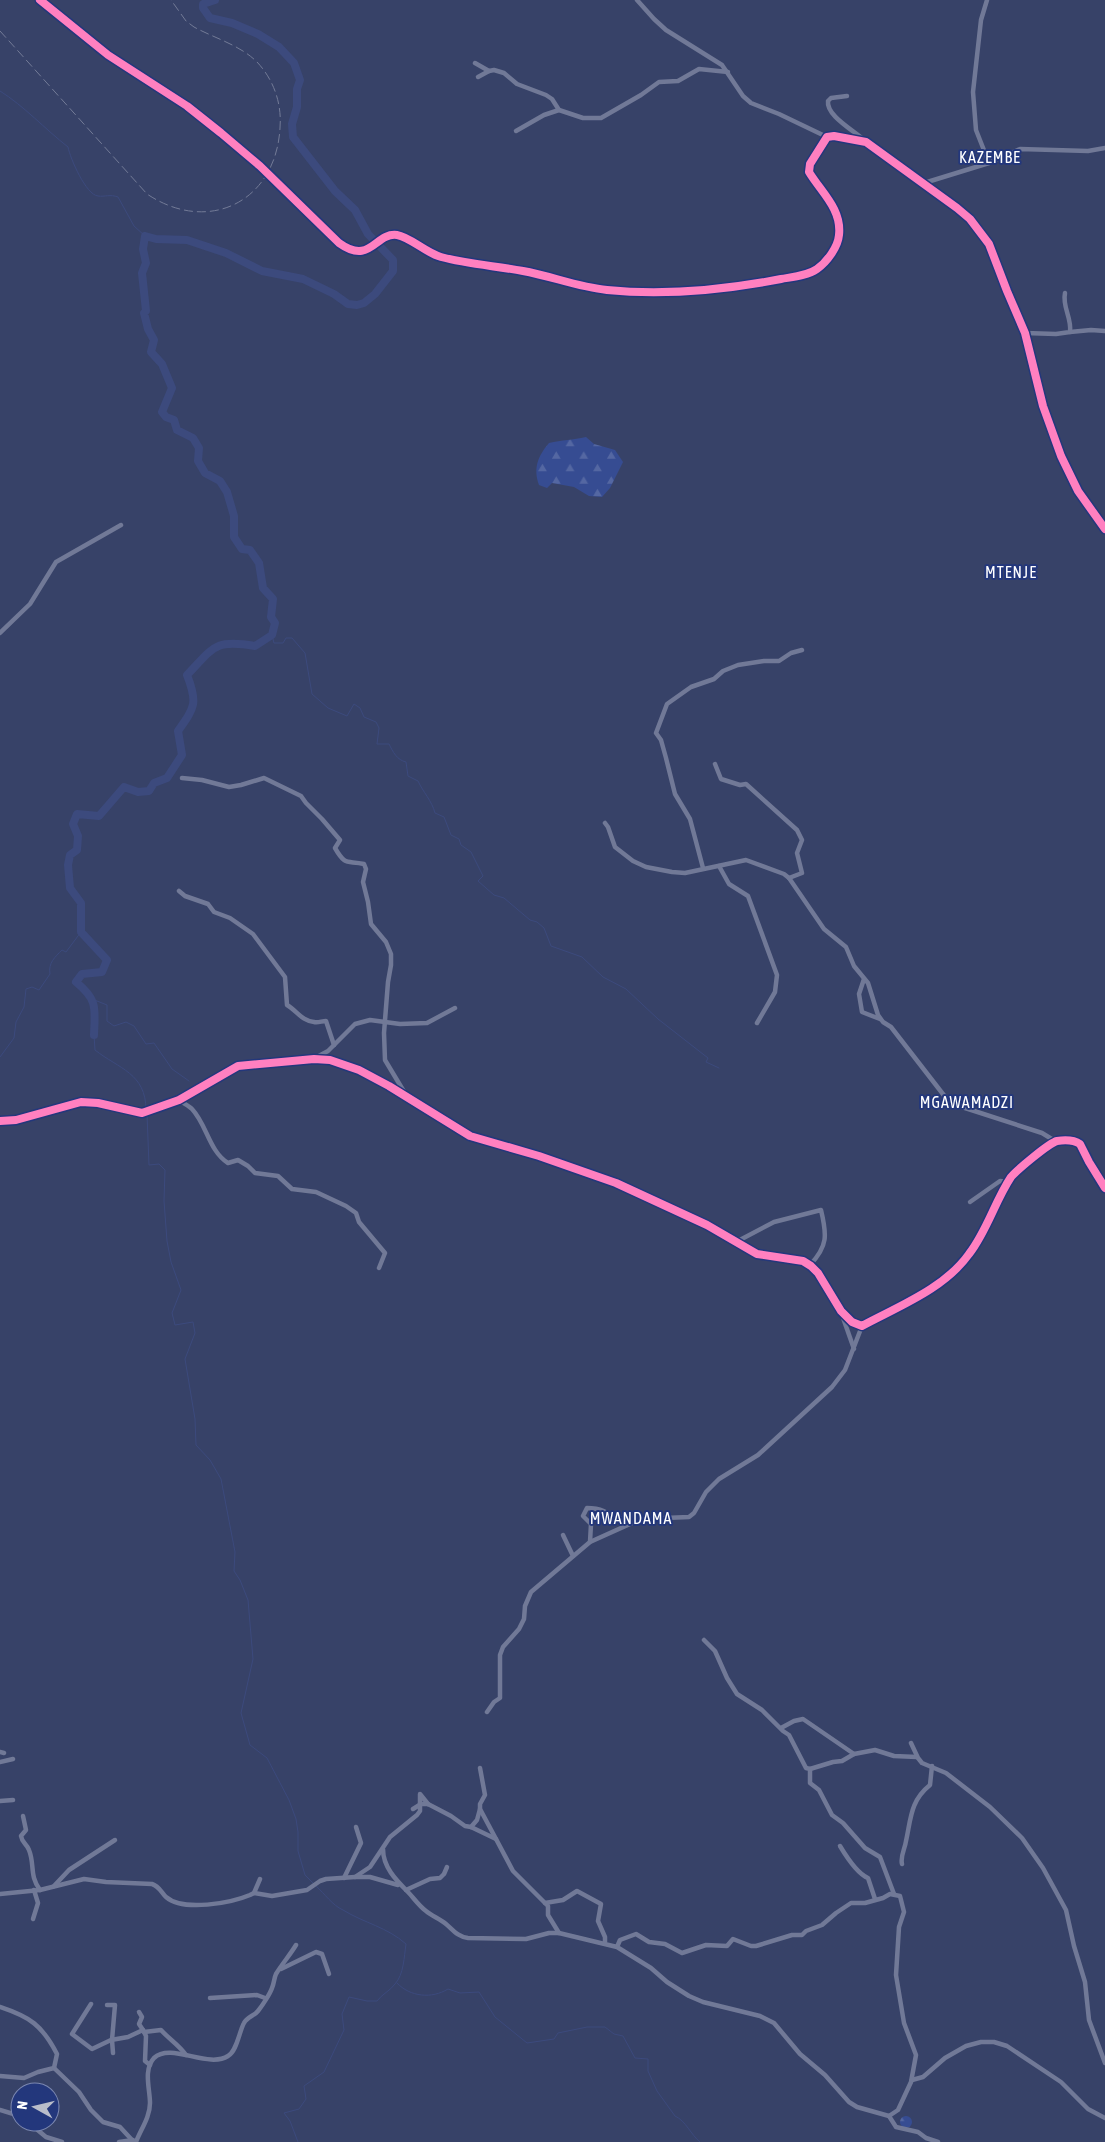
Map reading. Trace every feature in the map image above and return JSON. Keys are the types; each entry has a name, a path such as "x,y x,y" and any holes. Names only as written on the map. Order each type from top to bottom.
{"street":[{"path":"40,0 108,55 187,106 260,166 339,243 344,247 358,251 374,246 389,236 398,235 440,257 524,271 575,284 609,290 675,293 727,288 794,277 811,272 820,266 831,254 839,236 839,222 835,210 809,172 810,164 827,137"},
{"path":"637,0 666,30 711,58 728,72 743,96 751,103 827,137 834,136 866,142"},
{"path":"987,0 981,20 973,92 976,130 989,163"},
{"path":"475,63 489,72"},
{"path":"516,131 544,114 559,110 583,118 601,118 641,95 659,82 678,81 699,69 728,72"},
{"path":"478,78 494,70 504,73 518,84 546,94 552,99 559,110"},
{"path":"846,96 831,98 828,101 829,110 866,142 924,183 970,219 985,237 1025,332 1041,398 1052,432 1078,491 1105,529"},
{"path":"924,183 989,163 1020,149 1088,151 1105,148"},
{"path":"1065,294 1063,302 1070,322 1070,332"},
{"path":"1025,332 1056,334 1091,330 1105,331"},
{"path":"0,633 30,604 56,562 121,525"},
{"path":"703,868 690,819 675,794 661,740 656,733 663,709 669,702 690,687 714,679 731,668 764,661 779,661 791,653 802,650"},
{"path":"715,764 720,779 746,784 797,830 802,840 797,853 802,873 789,878"},
{"path":"182,778 202,780 229,787 240,786 264,778 301,796 340,840 335,848 344,860 349,864 364,864 366,869 363,882 371,924 386,942 391,954 392,965 388,982 385,1022 385,1060 406,1096"},
{"path":"604,823 608,827 616,847 634,861 646,866 685,873 749,860 789,878 824,929 846,947 854,966 864,979 880,1019"},
{"path":"719,866 729,884 748,896 777,975 775,992 757,1023"},
{"path":"179,891 185,896 208,904 214,912 230,918 254,934 285,977 287,1005 294,1009 301,1018 311,1022 326,1021 334,1045"},
{"path":"864,979 859,994 862,1012 880,1019 896,1033 946,1098 962,1107 1042,1133 1056,1141 1074,1141 1080,1144 1105,1188"},
{"path":"314,1059 328,1051 356,1024 370,1020 427,1023 455,1008"},
{"path":"0,1121 16,1120 81,1102 147,1111 179,1100 238,1066 314,1059 330,1060 355,1068 406,1096 470,1136 547,1158 616,1183 706,1225 756,1254 794,1258 810,1265 818,1273 841,1311 854,1349"},
{"path":"179,1100 192,1109 216,1152 225,1162 238,1160 248,1166 254,1173 278,1176 292,1188 316,1192 330,1197 356,1213 359,1222 385,1253 379,1268"},
{"path":"487,1712 494,1702 500,1698 500,1655 503,1647 519,1629 524,1619 525,1606 531,1592 590,1542 640,1519 689,1517 694,1513 706,1492 719,1479 758,1455 832,1388 845,1370 862,1326 918,1296 944,1280 954,1271 977,1243 1016,1170 1056,1141"},
{"path":"970,1202 1000,1181 1008,1182"},
{"path":"736,1242 774,1222 821,1210 824,1221 824,1246 810,1265"},
{"path":"841,1311 852,1322 862,1326"},
{"path":"590,1542 591,1524 583,1516 587,1508 598,1508 606,1511 618,1520 636,1514 640,1519"},
{"path":"563,1536 573,1556"},
{"path":"704,1640 715,1651 727,1678 737,1694 756,1705 792,1738 806,1768 810,1769 833,1762 842,1762 854,1754 875,1750 889,1756 917,1757"},
{"path":"782,1728 794,1721 803,1719 854,1754"},
{"path":"911,1743 922,1763 932,1766 957,1780 990,1807 1022,1838 1043,1868 1066,1910 1085,1982 1089,2020 1105,2063"},
{"path":"0,1762 13,1759"},
{"path":"902,1864 901,1856 907,1839 913,1806 923,1790 930,1785 932,1766"},
{"path":"471,1827 478,1820 480,1804 486,1795 480,1768"},
{"path":"810,1769 810,1783 819,1790 827,1810 843,1823 865,1848 880,1857 894,1894"},
{"path":"355,1877 370,1867 390,1837 417,1815 421,1804 420,1794 428,1804 465,1826 496,1839"},
{"path":"0,1800 13,1800"},
{"path":"413,1809 421,1804 428,1804"},
{"path":"480,1809 513,1871 545,1903 549,1909 548,1915 559,1933"},
{"path":"23,1816 26,1830 21,1836 22,1841 29,1850 34,1882 40,1890"},
{"path":"344,1878 361,1843 356,1827"},
{"path":"53,1887 69,1870 115,1840"},
{"path":"840,1846 844,1854 855,1864 859,1874 868,1878 875,1899"},
{"path":"383,1849 383,1855 389,1869 399,1886"},
{"path":"406,1890 422,1882 440,1878 447,1867"},
{"path":"0,1894 40,1890 84,1879 152,1884 156,1885 168,1898 199,1906 212,1905 254,1893 272,1896 296,1890 302,1891 326,1879 370,1877 406,1890 416,1903 428,1913 464,1938 526,1939 549,1933 559,1933 605,1942 617,1947 651,1968 667,1982 689,1996 703,2002 760,2016 774,2023 800,2054 825,2075 848,2102 857,2107 889,2116 896,2127 918,2132 926,2138 938,2142"},
{"path":"254,1893 260,1880"},
{"path":"32,1919 38,1903 34,1890"},
{"path":"545,1903 563,1900 577,1891 598,1902 601,1904 602,1909 598,1921 605,1937 605,1942"},
{"path":"617,1947 620,1940 636,1934 649,1942 665,1944 682,1953 706,1945 727,1946 733,1939 756,1946 792,1935 802,1935 806,1931 822,1925 851,1903 865,1903 894,1894 900,1896 904,1912 899,1927 896,1975 904,2023 916,2055 912,2080 898,2110 889,2116"},
{"path":"136,2141 150,2108 148,2081 150,2065 155,2058 167,2053 220,2059 230,2055 236,2045 237,2038 241,2034 244,2022 258,2012 272,1988 280,1969 296,1945"},
{"path":"280,1969 316,1952 322,1954 329,1974"},
{"path":"210,1998 257,1995 265,1998"},
{"path":"91,2004 72,2034 92,2050 112,2040 128,2037 143,2031 161,2030 170,2041 180,2046 186,2055"},
{"path":"107,2005 114,2006 113,2053"},
{"path":"0,2007 35,2022 44,2031 57,2054 54,2068"},
{"path":"139,2012 142,2015 140,2024 146,2036 145,2061 150,2065"},
{"path":"912,2080 923,2077 945,2058 966,2046 981,2042 994,2042 1007,2046 1061,2082 1088,2109 1105,2118"},
{"path":"0,2076 24,2078 54,2068"},
{"path":"54,2068 79,2092 91,2110 103,2122 120,2127 136,2141"},
{"path":"40,2132 46,2137 62,2142"},
{"path":"119,2142 136,2141"}],"green space":[{"path":"586,437 594,444 615,450 623,462 610,488 602,497 589,496 574,487 552,483 547,488 539,485 536,473 538,462 549,443"},
{"path":"904,2116 908,2116 912,2122 908,2128 904,2128 900,2124 900,2120"}],"waterway":[{"path":"94,1035 94,1005 88,994 76,982 82,974 102,972 107,960 81,932 81,903 70,888 68,865 70,855 77,850 78,836 73,824 77,814 99,816 124,787 138,792 149,791 154,783 167,778 182,755 178,731 193,704 193,692 187,675 216,647 231,644 255,646 272,635 275,623 271,617 273,599 263,588 259,563 250,550 242,549 234,537 234,516 227,492 220,481 205,473 198,461 199,448 193,438 177,430 174,420 166,417 162,412 172,388 162,364 151,352 154,340 148,329 144,313 146,311 142,273 146,263 143,249 145,236 156,239 187,240 226,253 262,271 303,279 334,294 348,304 357,305 364,303 375,294 393,271 393,260 368,234 355,210 335,191 293,137 292,124 297,107 297,89 300,80 294,63 279,47 258,34 232,23 210,18 203,8 203,4 215,0"},
{"path":"0,91 68,147 79,175 93,194 118,197 134,226 145,236"},
{"path":"272,635 274,643 283,643 286,638 292,638 305,653 312,694 328,708 347,716 354,704 360,708 364,717 376,722 379,728 377,744 389,744 398,758 406,762 408,776 418,781 432,804 435,813 444,817 451,835 459,839 461,845 471,852 483,876 478,881 494,895 504,898 530,920 537,922 544,928 551,946 582,957 603,977 626,989 658,1019 708,1058 706,1062 719,1068"},
{"path":"0,1057 14,1038 16,1022 24,1007 26,989 32,987 39,990 50,974 51,963 62,950 66,952 81,932"},
{"path":"92,999 107,1005 107,1021 114,1026 126,1022 134,1026 146,1044 154,1043 172,1069 189,1081"},
{"path":"94,1035 95,1050 130,1073 136,1080 145,1098 146,1110"},
{"path":"147,1114 149,1165 159,1164 165,1170 164,1201 167,1241 171,1262 181,1290 172,1313 175,1325 193,1322 195,1333 185,1359 195,1419 196,1445 210,1460 221,1479 235,1552 234,1571 248,1600 253,1659 241,1713 250,1745 267,1758 289,1800 296,1819 298,1851 305,1875 313,1883"},
{"path":"298,2142 290,2121 284,2113 299,2109 306,2099 304,2086 324,2072 344,2030 342,2014 349,1997 377,2001 391,1989 400,1975 406,1944 391,1933 339,1908 316,1886"},
{"path":"397,1983 402,1988 421,1995 435,1994 448,1989 460,1993 479,1992 495,2017 527,2043 554,2039 558,2033 587,2027 605,2027 614,2034 623,2036 635,2058 648,2059 648,2071 657,2091 675,2116 682,2121 700,2142"}],"railway":[{"path":"0,31 147,194 170,206 193,211 215,211 235,204 252,192 266,175 276,154 280,128 280,110 272,84 257,62 235,46 194,27 186,21 171,0"}],"cycle path":[{"path":"40,0 108,55 187,106 260,166 339,243 358,251 366,250 390,235 397,235 441,257 523,271 596,289 629,292 695,291 799,276 817,269 825,262 834,249 839,235 839,226 834,209 809,172 810,164 827,137 834,136 866,142 957,208 970,219 989,244 1025,333 1043,406 1061,456 1078,491 1105,529"},
{"path":"0,1121 16,1120 81,1102 98,1103 142,1113 179,1100 238,1066 314,1059 330,1060 359,1070 389,1086 470,1136 539,1156 616,1183 707,1225 757,1254 803,1261 818,1273 841,1311 852,1322 862,1326 920,1296 959,1266 981,1236 1011,1177 1047,1146 1057,1141 1066,1140 1080,1144 1105,1188"}],"district":[{"name":"KAZEMBE","path":"990,157"},
{"name":"MTENJE","path":"1011,572"},
{"name":"MGAWAMADZI","path":"967,1102"},
{"name":"MWANDAMA","path":"631,1518"}]}
